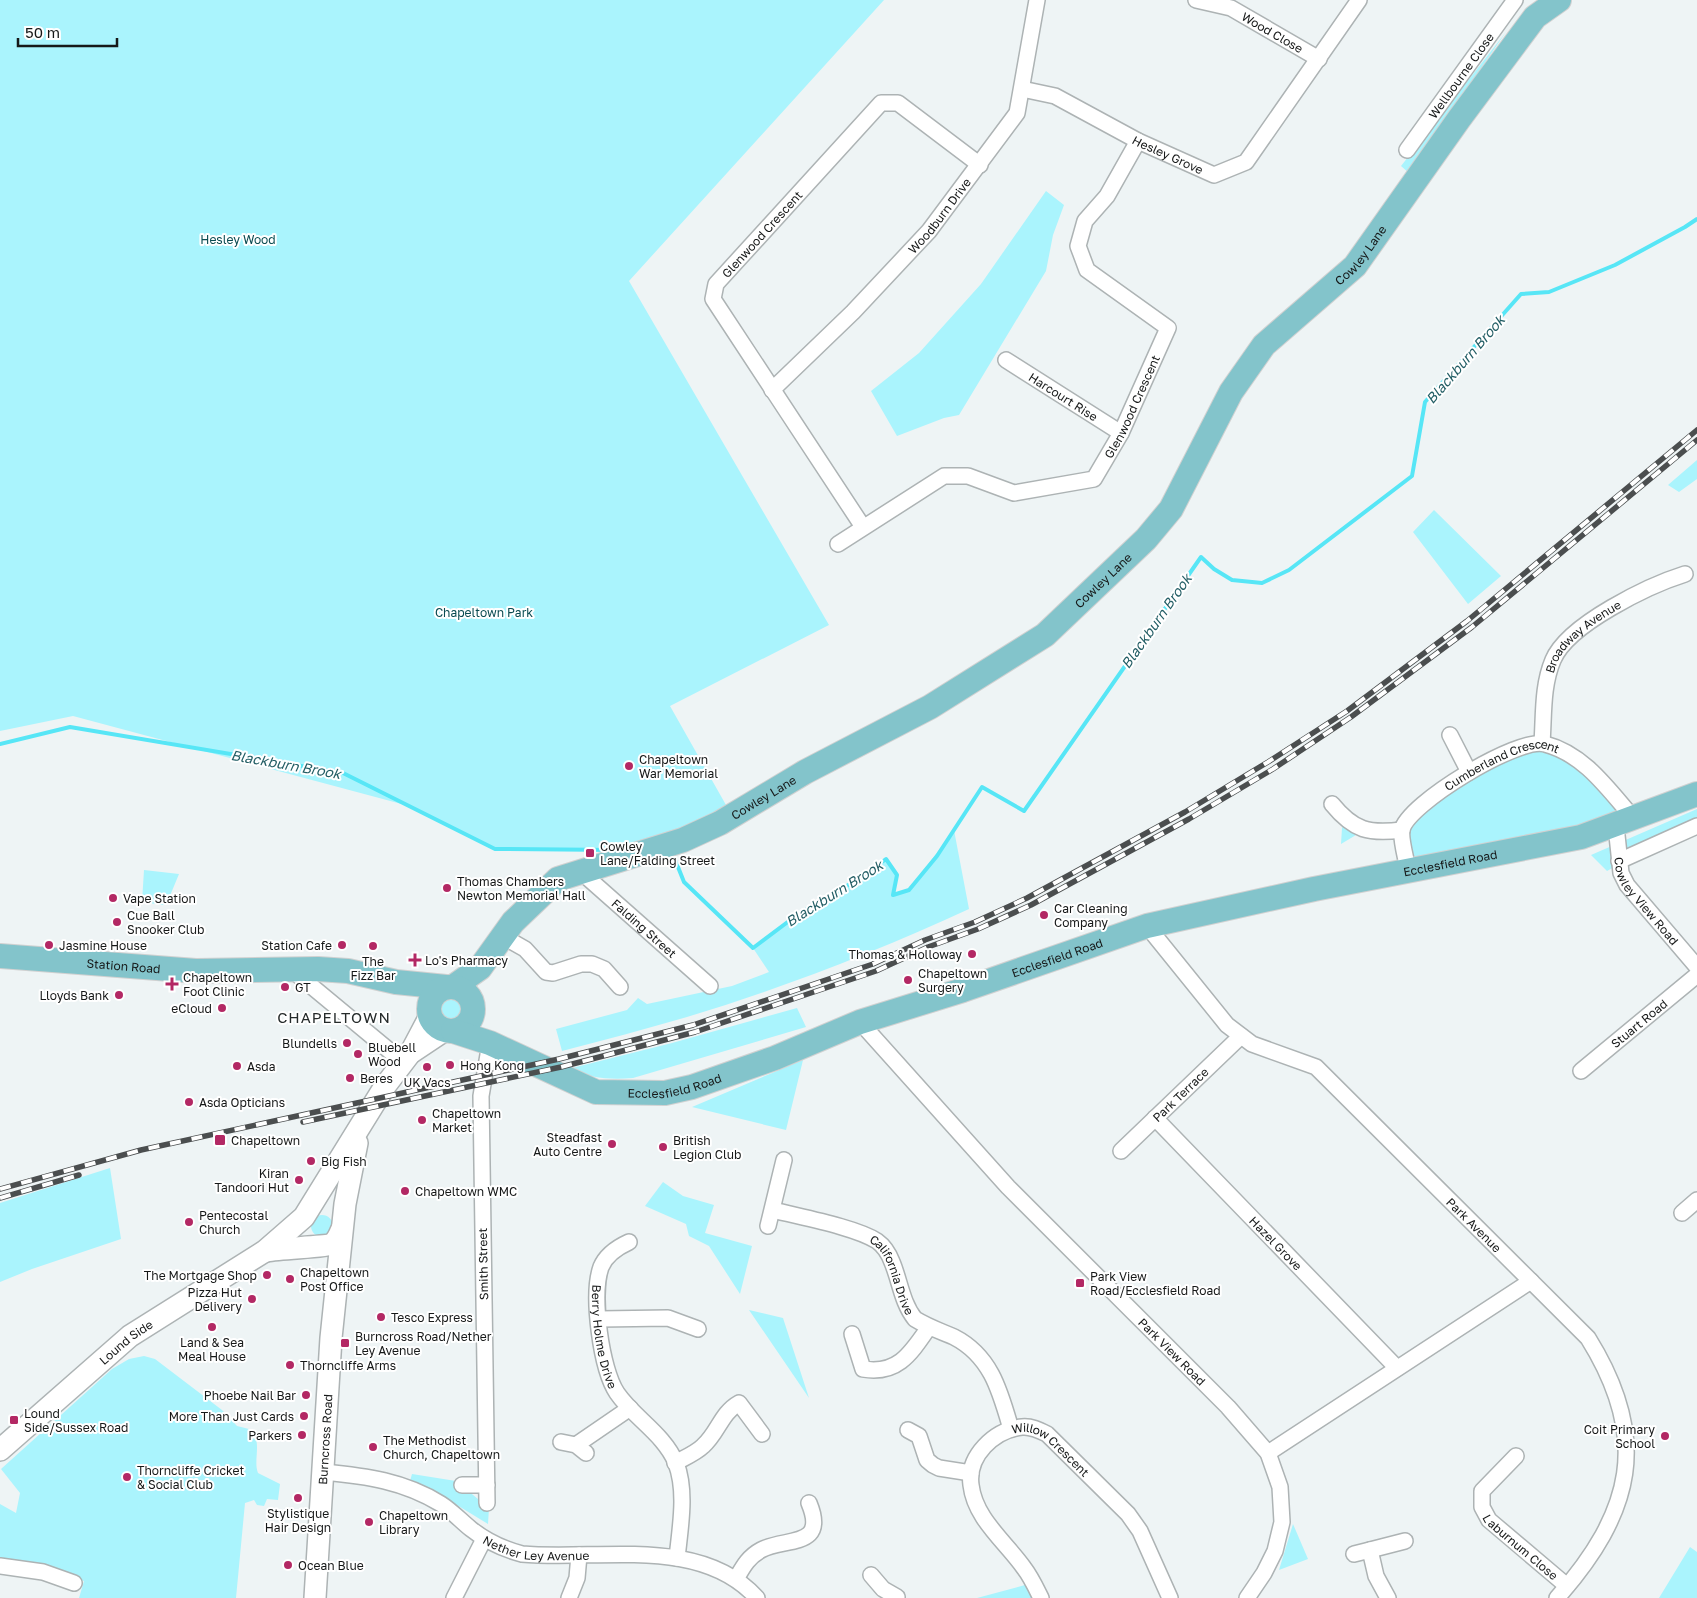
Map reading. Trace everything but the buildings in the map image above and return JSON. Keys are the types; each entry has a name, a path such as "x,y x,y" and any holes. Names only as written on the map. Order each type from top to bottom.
{"main road":[{"name":"Cowley Lane","path":"450,987 480,968 502,936 526,908 558,879 683,840 720,823 806,772 930,706 1044,634 1146,539 1171,509 1231,392 1264,345 1355,266 1459,118 1535,17 1559,0"},
{"name":"Ecclesfield Road","path":"439,1021 596,1092 663,1093 692,1087 775,1058 860,1022 963,990 1147,926 1314,889 1581,838 1697,794"},
{"name":"Station Road","path":"0,956 196,971 348,971 396,982 450,987"},
{"name":"Cowley Lane","path":"473,1009 480,968"},
{"name":"Station Road","path":"396,982 415,994 439,1021"},
{"path":"439,1021 434,995 450,987 466,993 490,1043"},
{"path":"439,1021 466,1025 473,1009"},
{"path":"407,1057 439,1021"},
{"name":"Lound Side","path":"0,1450 130,1336 266,1251 306,1215 374,1104 407,1057"},
{"name":"Lound Side","path":"266,1251 318,1246 336,1240 342,1228 347,1184 360,1128"},
{"path":"318,1246 309,1242 302,1230 306,1215 319,1206 332,1209 340,1218 342,1228"},
{"name":"Burncross Road","path":"315,1598 342,1228"},
{"name":"Burncross Road","path":"318,1246 330,1251 336,1262 337,1282"}],"street":[{"name":"Woodburn Drive","path":"772,390 853,312 928,231 980,165 1016,113 1022,89 1037,0"},
{"name":"Wood Close","path":"1196,0 1231,8 1319,59"},
{"name":"Hesley Grove","path":"1022,89 1055,96 1138,141 1214,175 1246,162 1359,0"},
{"path":"1514,0 1535,17"},
{"name":"Wellbourne Close","path":"1407,150 1514,0"},
{"name":"Glenwood Crescent","path":"863,527 713,299 716,284 881,103 898,103 980,165"},
{"name":"Glenwood Crescent","path":"838,544 944,476 968,476 1014,493 1094,479 1121,433 1168,328 1087,270 1078,246 1085,221 1107,196 1138,141"},
{"name":"Harcourt Rise","path":"1006,360 1121,433"},
{"name":"Broadway Avenue","path":"1542,743 1545,683 1554,657 1578,630 1621,602 1661,582 1686,574"},
{"path":"1448,732 1468,772"},
{"name":"Cumberland Crescent","path":"1402,830 1411,813 1468,772 1512,749 1542,743 1571,753 1603,782 1625,822"},
{"path":"1332,804 1345,820 1368,831 1402,830 1408,871"},
{"name":"Cowley View Road","path":"1625,822 1619,861 1621,873 1628,885 1697,967"},
{"path":"1619,861 1697,826"},
{"name":"Falding Street","path":"580,871 710,986"},
{"name":"Park Avenue","path":"1147,926 1227,1024 1252,1044 1316,1067 1588,1338 1609,1374 1623,1414 1626,1464 1618,1502 1604,1535 1568,1586 1557,1598"},
{"path":"502,936 525,949 546,972 553,973 581,964 592,964 604,969 620,987"},
{"path":"292,970 342,1010 407,1057"},
{"name":"Stuart Road","path":"1581,1071 1697,975"},
{"name":"Park View Road","path":"860,1022 1008,1187 1228,1407 1268,1453"},
{"name":"Park Terrace","path":"1121,1151 1241,1036"},
{"name":"Smith Street","path":"487,1504 481,1096 490,1043"},
{"name":"Hazel Grove","path":"1155,1118 1397,1368"},
{"path":"768,1226 784,1160"},
{"path":"1682,1213 1697,1200"},
{"name":"California Drive","path":"773,1210 843,1228 877,1241 885,1249 892,1261 909,1312 929,1328 953,1337 970,1347 982,1358 1000,1390 1011,1429"},
{"name":"Berry Holme Drive","path":"629,1242 609,1255 601,1267 598,1291 604,1365 618,1395 658,1437 676,1463 682,1504 677,1558"},
{"path":"1247,1598 1264,1573 1275,1551 1282,1522 1280,1487 1268,1453 1531,1281"},
{"path":"600,1319 668,1318 679,1320 698,1329"},
{"path":"852,1334 863,1369 884,1370 898,1364 910,1354 929,1328"},
{"path":"676,1463 702,1448 721,1418 730,1408 738,1403 762,1434"},
{"path":"574,1447 630,1408"},
{"name":"Willow Crescent","path":"971,1473 976,1457 994,1437 1011,1429 1023,1427 1035,1428 1047,1434 1128,1514 1140,1531 1164,1589 1170,1598"},
{"path":"908,1430 919,1436 927,1460 939,1468 971,1473 970,1484 979,1510 991,1529 1026,1569 1041,1598"},
{"name":"Laburnum Close","path":"1516,1456 1482,1491 1482,1507 1489,1520 1568,1586"},
{"name":"Nether Ley Avenue","path":"324,1472 392,1481 420,1492 443,1505 484,1539 504,1549 522,1554 677,1558 710,1566 736,1579 757,1598"},
{"path":"462,1485 487,1485"},
{"path":"736,1579 745,1563 762,1549 798,1542 808,1536 813,1526 813,1514 809,1504"},
{"path":"454,1598 484,1539"},
{"path":"1354,1554 1405,1541"},
{"path":"1370,1550 1376,1576 1388,1598"},
{"path":"570,1598 576,1578 579,1555"},
{"path":"0,1566 43,1572 74,1583"},
{"path":"871,1574 880,1594 896,1597"}],"green space":[{"name":"Hesley Wood","path":"0,0 884,0 629,281 829,625 670,706 726,805 682,831 618,850 495,849 409,806 73,716 0,731"},
{"path":"1506,32 1409,173 1401,166"},
{"path":"1046,191 1064,205 1053,235 1046,271 959,415 944,418 897,436 871,391 919,353 981,284"},
{"path":"1697,460 1697,479 1679,492 1668,485"},
{"path":"1434,510 1501,576 1468,604 1413,532"},
{"path":"1542,748 1568,759 1598,785 1624,817 1412,868 1407,831 1416,816 1473,775 1514,754"},
{"path":"1697,809 1697,821 1607,871 1591,855"},
{"path":"1346,822 1358,828 1356,835 1341,844 1342,828"},
{"path":"954,830 969,909 900,940 759,994 687,1017 562,1051 556,1029 627,1010 638,998 647,1004 732,986 769,972 753,948 797,915 862,877 886,859 897,875 893,895 909,890"},
{"path":"144,870 179,874 167,903 163,905 142,902"},
{"path":"451,996 460,1000 464,1009 460,1018 451,1022 442,1018 438,1009 442,1000"},
{"path":"797,1008 806,1027 633,1078 600,1078 568,1069 672,1043"},
{"path":"803,1060 786,1130 692,1107"},
{"path":"110,1168 121,1239 32,1269 0,1282 0,1203"},
{"path":"663,1182 683,1196 714,1205 705,1233 752,1246 740,1294 709,1246 689,1236 686,1224 645,1206"},
{"path":"322,1215 330,1218 333,1226 330,1234 322,1237 314,1234 311,1226 314,1218"},
{"path":"749,1310 783,1318 809,1398"},
{"name":"Thorncliffe Cricket & Social Club","path":"144,1356 155,1359 222,1410 237,1426 249,1429 250,1438 256,1439 256,1465 258,1473 280,1484 278,1500 267,1499 264,1506 257,1505 254,1500 245,1503 236,1598 79,1598 84,1581 0,1557 0,1504 16,1513 20,1493 1,1469 112,1369 129,1359"},
{"path":"412,1474 456,1481 489,1508 488,1524 434,1491 410,1481"},
{"path":"1293,1524 1308,1559 1279,1570"},
{"path":"1690,1547 1697,1552 1697,1598 1659,1598"},
{"path":"1025,1585 1034,1598 977,1598"}],"waterway":[{"name":"Blackburn Brook","path":"674,857 684,882 753,948 797,915 862,877 886,859 897,875 893,895 909,890 937,856 982,787 1024,811 1201,557 1214,569 1232,580 1262,583 1289,570 1412,476 1425,402 1521,294 1549,292 1615,265 1697,219"},
{"name":"Blackburn Brook","path":"0,744 70,727 343,773 495,849 617,850"}],"railway":[{"path":"0,1189 141,1150 559,1059 693,1025 873,964 925,940 975,922 1027,898 1185,812 1347,711 1467,621 1697,430"},
{"path":"303,1122 561,1067 695,1032 876,971 928,947 978,929 1031,905 1189,819 1273,769 1351,717 1472,627 1697,440"},
{"path":"0,1198 79,1175"}],"place":[{"name":"Chapeltown War Memorial","path":"629,766"},
{"name":"Cowley Lane/Falding Street","path":"590,853"},
{"name":"Thomas Chambers Newton Memorial Hall","path":"447,888"},
{"name":"Vape Station","path":"113,898"},
{"name":"Car Cleaning Company","path":"1044,915"},
{"name":"Cue Ball Snooker Club","path":"117,922"},
{"name":"Jasmine House","path":"49,945"},
{"name":"Station Cafe","path":"342,945"},
{"name":"The Fizz Bar","path":"373,946"},
{"name":"Thomas & Holloway","path":"972,954"},
{"name":"Lo's Pharmacy","path":"415,960"},
{"name":"Chapeltown Surgery","path":"908,980"},
{"name":"Chapeltown Foot Clinic","path":"172,984"},
{"name":"GT","path":"285,987"},
{"name":"Lloyds Bank","path":"119,995"},
{"name":"eCloud","path":"222,1008"},
{"name":"Blundells","path":"347,1043"},
{"name":"Bluebell Wood","path":"358,1054"},
{"name":"Hong Kong","path":"450,1065"},
{"name":"Asda","path":"237,1066"},
{"name":"UK Vacs","path":"427,1067"},
{"name":"Beres","path":"350,1078"},
{"name":"Asda Opticians","path":"189,1102"},
{"name":"Chapeltown Market","path":"422,1120"},
{"name":"Chapeltown","path":"220,1140"},
{"name":"Steadfast Auto Centre","path":"612,1144"},
{"name":"British Legion Club","path":"663,1147"},
{"name":"Big Fish","path":"311,1161"},
{"name":"Kiran Tandoori Hut","path":"299,1180"},
{"name":"Chapeltown WMC","path":"405,1191"},
{"name":"Pentecostal Church","path":"189,1222"},
{"name":"The Mortgage Shop","path":"267,1275"},
{"name":"Chapeltown Post Office","path":"290,1279"},
{"name":"Park View Road/Ecclesfield Road","path":"1080,1283"},
{"name":"Pizza Hut Delivery","path":"252,1299"},
{"name":"Tesco Express","path":"381,1317"},
{"name":"Land & Sea Meal House","path":"212,1327"},
{"name":"Burncross Road/Nether Ley Avenue","path":"345,1343"},
{"name":"Thorncliffe Arms","path":"290,1365"},
{"name":"Phoebe Nail Bar","path":"306,1395"},
{"name":"More Than Just Cards","path":"304,1416"},
{"name":"Lound Side/Sussex Road","path":"14,1420"},
{"name":"Parkers","path":"302,1435"},
{"name":"Coit Primary School","path":"1665,1436"},
{"name":"The Methodist Church, Chapeltown","path":"373,1447"},
{"name":"Thorncliffe Cricket & Social Club","path":"127,1477"},
{"name":"Stylistique Hair Design","path":"298,1498"},
{"name":"Chapeltown Library","path":"369,1522"},
{"name":"Ocean Blue","path":"288,1565"}],"district":[{"name":"CHAPELTOWN","path":"334,1017"}],"park label":[{"name":"Chapeltown Park","path":"484,612"}]}
